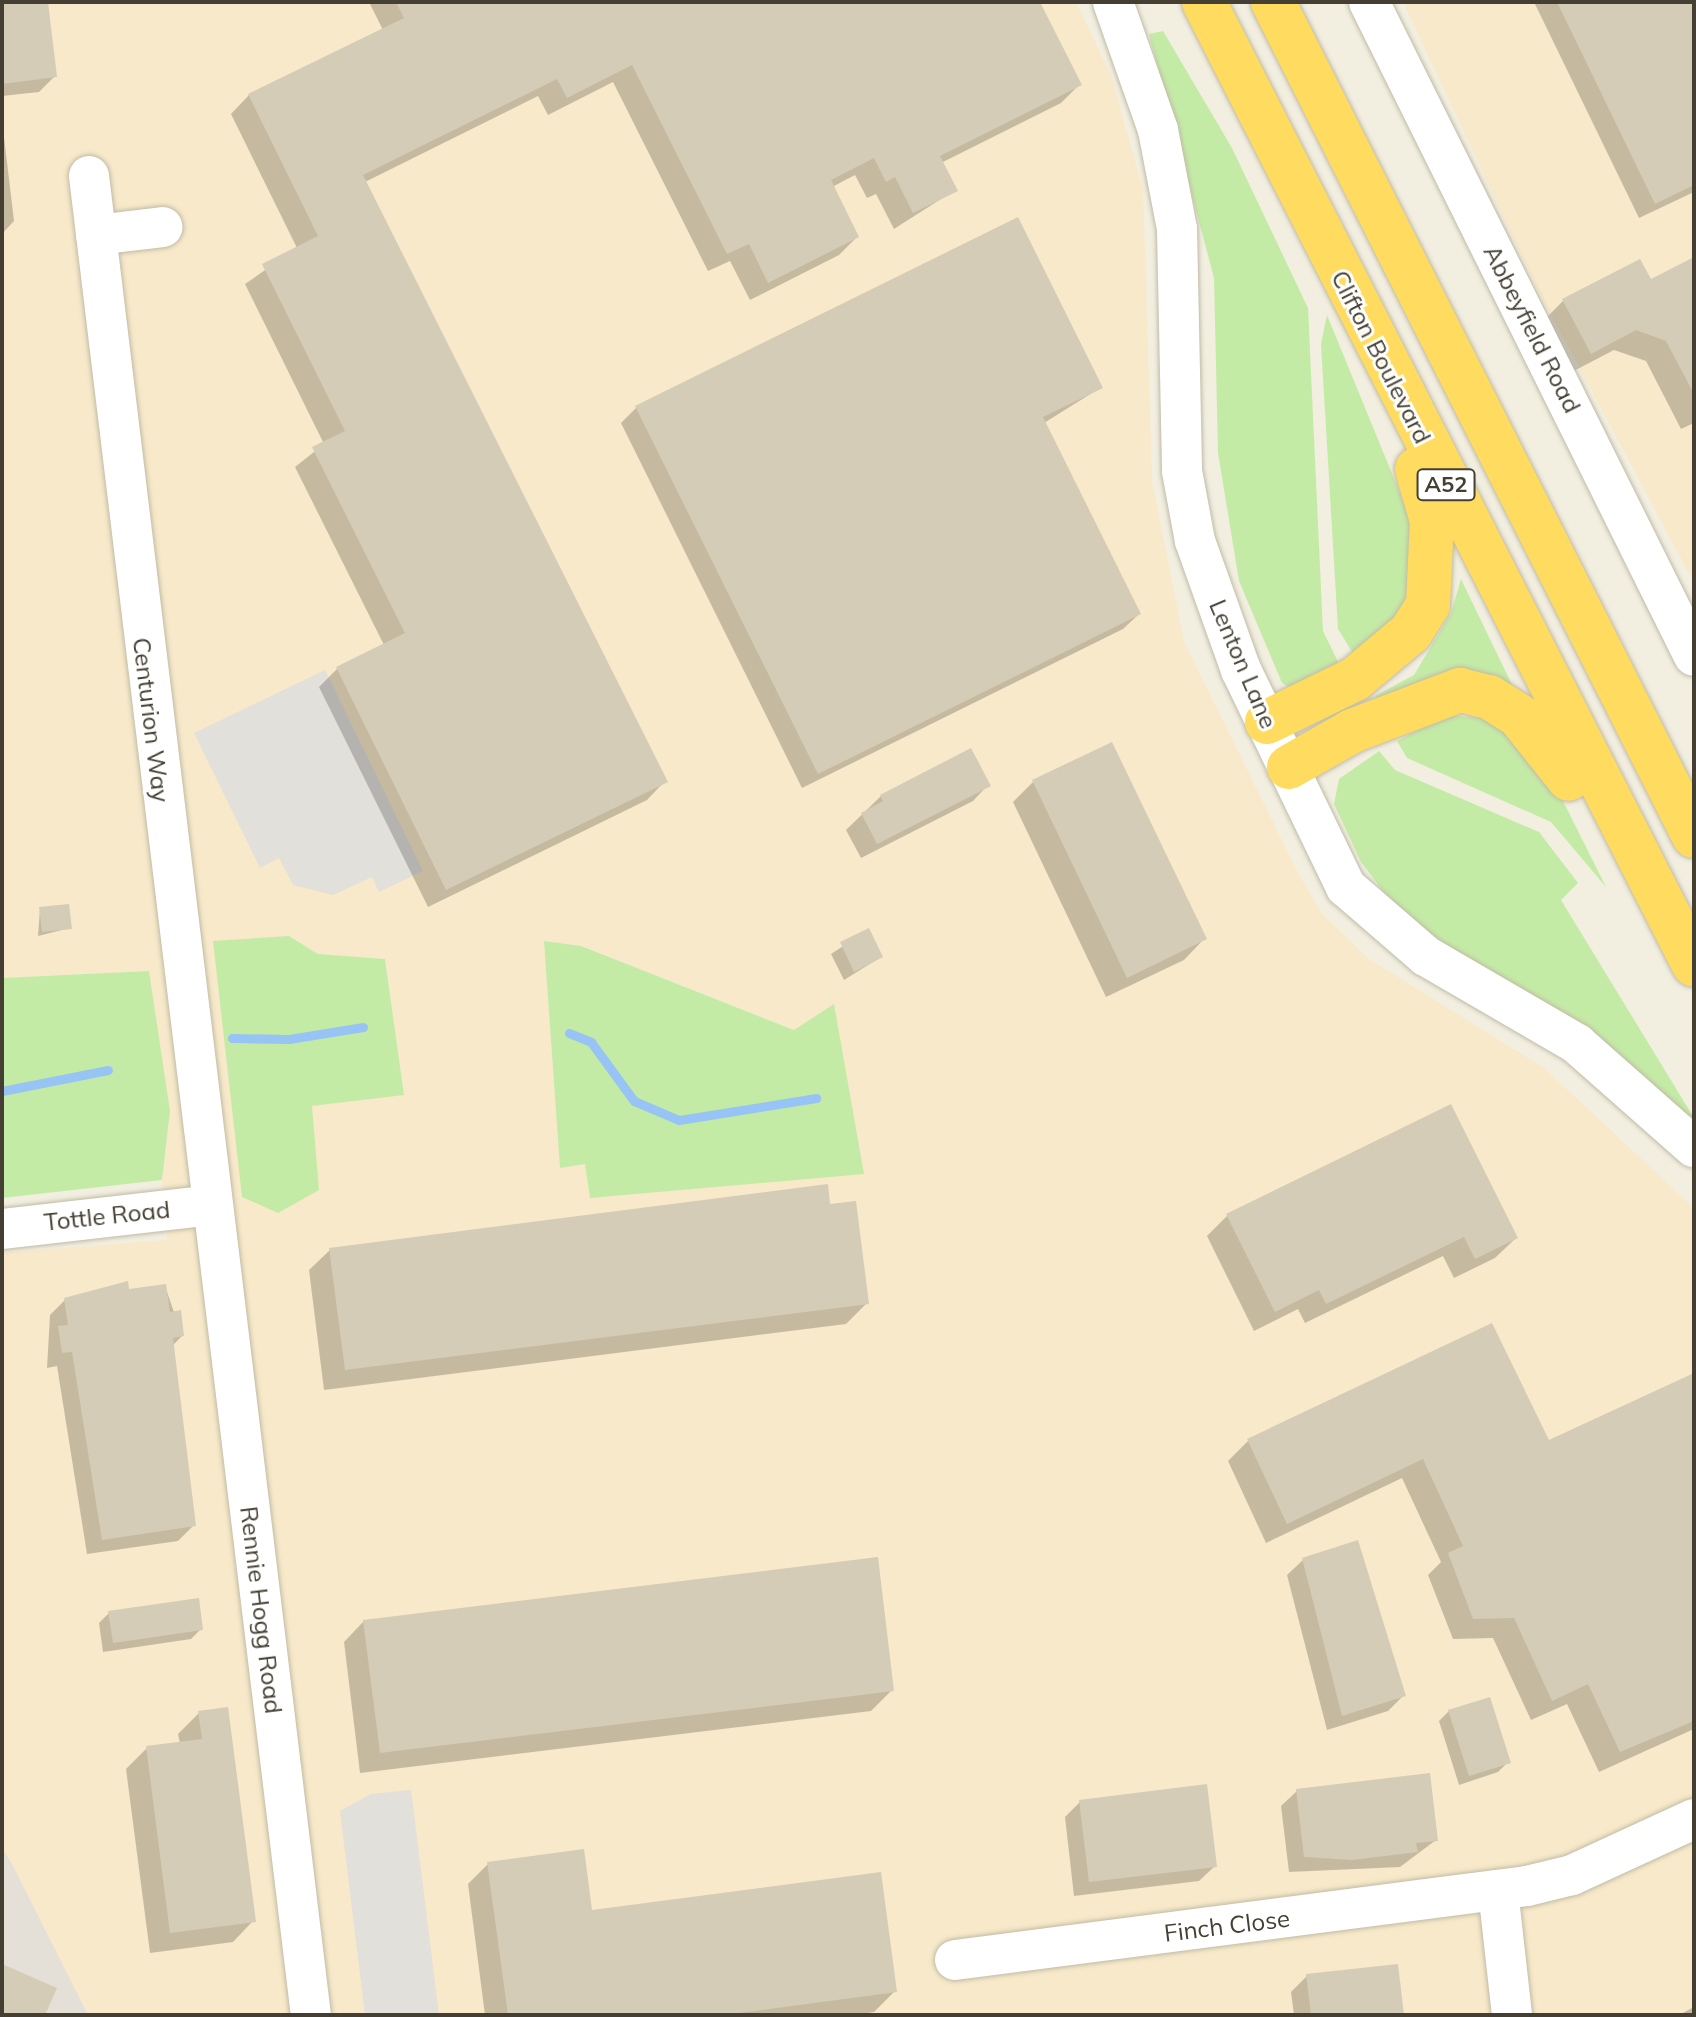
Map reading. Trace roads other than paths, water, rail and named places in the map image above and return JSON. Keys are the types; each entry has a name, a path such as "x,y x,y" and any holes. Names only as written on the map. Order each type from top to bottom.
{"highway":[{"name":"Clifton Boulevard","path":"1204,2 1351,297 1690,959"},
{"name":"A52","path":"1273,2 1694,836"},
{"path":"1267,722 1355,679 1411,632 1434,579 1424,493 1351,297"},
{"path":"1289,767 1435,697 1460,690 1489,697 1541,736 1690,959"}],"street":[{"name":"Lenton Lane","path":"1113,2 1158,130 1177,229 1182,471 1195,541 1267,722 1346,887 1379,921 1577,1044 1694,1147"},
{"name":"Abbeyfield Road","path":"1369,2 1694,656"},
{"name":"Centurion Way","path":"89,176 212,1205"},
{"path":"96,235 163,227"},
{"name":"Tottle Road","path":"2,1229 212,1205"},
{"name":"Rennie Hogg Road","path":"212,1205 311,2015"},
{"name":"Finch Close","path":"955,1960 1498,1890 1572,1875 1694,1819"},
{"path":"1498,1890 1512,2015"}],"waterway":[{"path":"232,1038 289,1039 363,1027"},
{"path":"569,1033 591,1042 634,1101 679,1120 816,1098"},
{"path":"2,1091 108,1070"}]}
